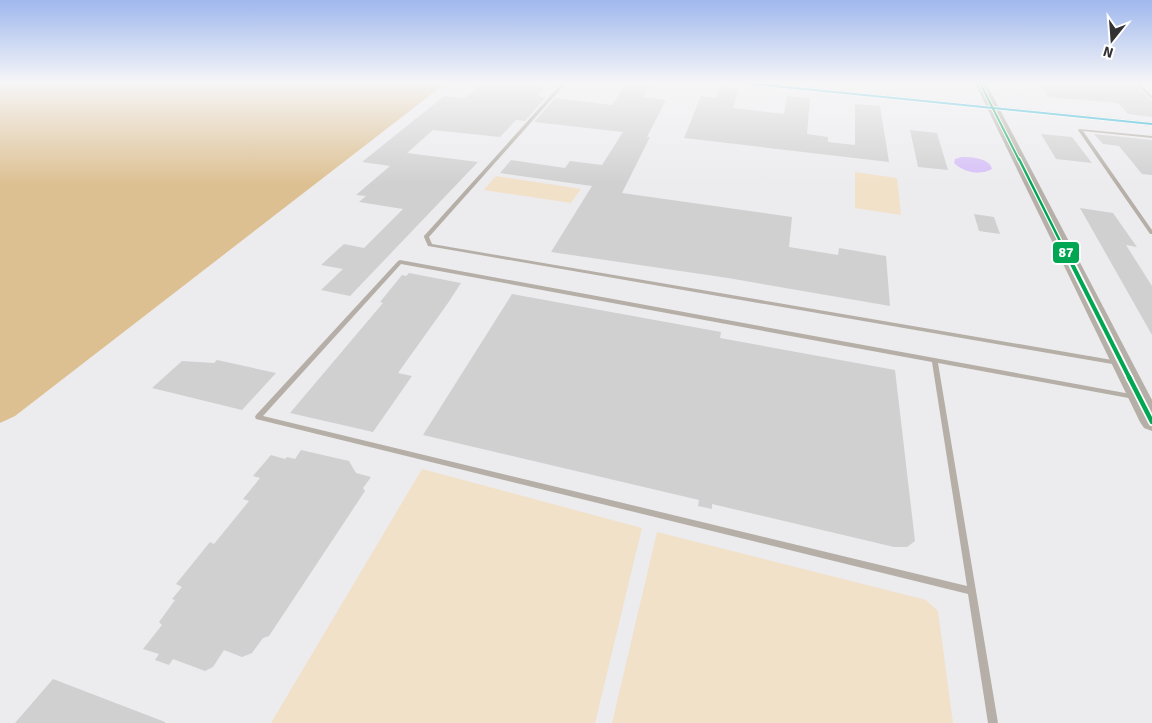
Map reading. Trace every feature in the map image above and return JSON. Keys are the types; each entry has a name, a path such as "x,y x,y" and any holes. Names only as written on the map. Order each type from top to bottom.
{"main road":[{"path":"996,117 1152,422"}],"street":[{"path":"1079,117 1152,124"}],"lane":[{"path":"534,117 426,237 430,245 1122,364"},
{"path":"1152,137 1080,130 1152,233"},
{"path":"971,591 258,417 400,262 1140,398"},
{"path":"934,360 993,723"}],"shaded area":[{"path":"0,117 402,117 15,416 0,423"},
{"path":"962,157 984,160 992,169 977,173 967,171 954,163 955,159"},
{"path":"855,172 897,178 901,215 855,208"},
{"path":"496,176 581,189 571,203 484,190"},
{"path":"422,469 642,528 595,723 271,723"},
{"path":"657,532 926,600 938,611 953,723 612,723"}],"building":[{"path":"418,117 529,117 525,121 516,120 500,137 433,130 407,153 478,162 350,296 321,290 343,269 321,265 344,244 364,248 403,209 359,202 366,196 356,195 390,166 362,162"},
{"path":"539,117 657,117 647,137 650,137 622,193 792,217 789,247 838,255 839,248 886,256 890,306 728,278 551,252 592,186 500,173 511,160 565,168 570,161 602,165 623,132 534,122"},
{"path":"693,117 808,117 807,134 828,137 828,142 855,145 855,117 882,117 889,162 684,138"},
{"path":"910,130 937,133 948,170 918,167"},
{"path":"1041,134 1072,137 1092,163 1056,159"},
{"path":"1094,134 1152,140 1152,175 1142,174 1119,146 1103,144"},
{"path":"1080,208 1113,213 1137,247 1126,245 1152,286 1152,335"},
{"path":"974,214 994,217 1000,234 979,231"},
{"path":"409,273 461,283 398,373 412,376 373,432 290,413 383,303 380,302 402,275 406,276"},
{"path":"512,294 721,332 720,338 895,370 915,541 907,547 894,547 712,504 712,509 698,506 699,500 423,435"},
{"path":"217,360 276,373 242,410 152,388 182,361 214,363"},
{"path":"301,450 349,461 356,473 371,477 363,488 365,491 269,636 263,638 252,653 242,657 224,650 213,667 205,671 173,659 169,665 155,660 159,654 143,649 162,625 159,622 175,600 172,599 182,587 176,584 210,542 214,544 249,501 243,499 260,478 253,476 271,455 285,459 287,457 295,459"},
{"path":"53,679 165,722 165,723 15,723"}],"transit line":[{"name":"87","path":"997,117 1152,422"},
{"path":"1080,117 1152,124"}]}
